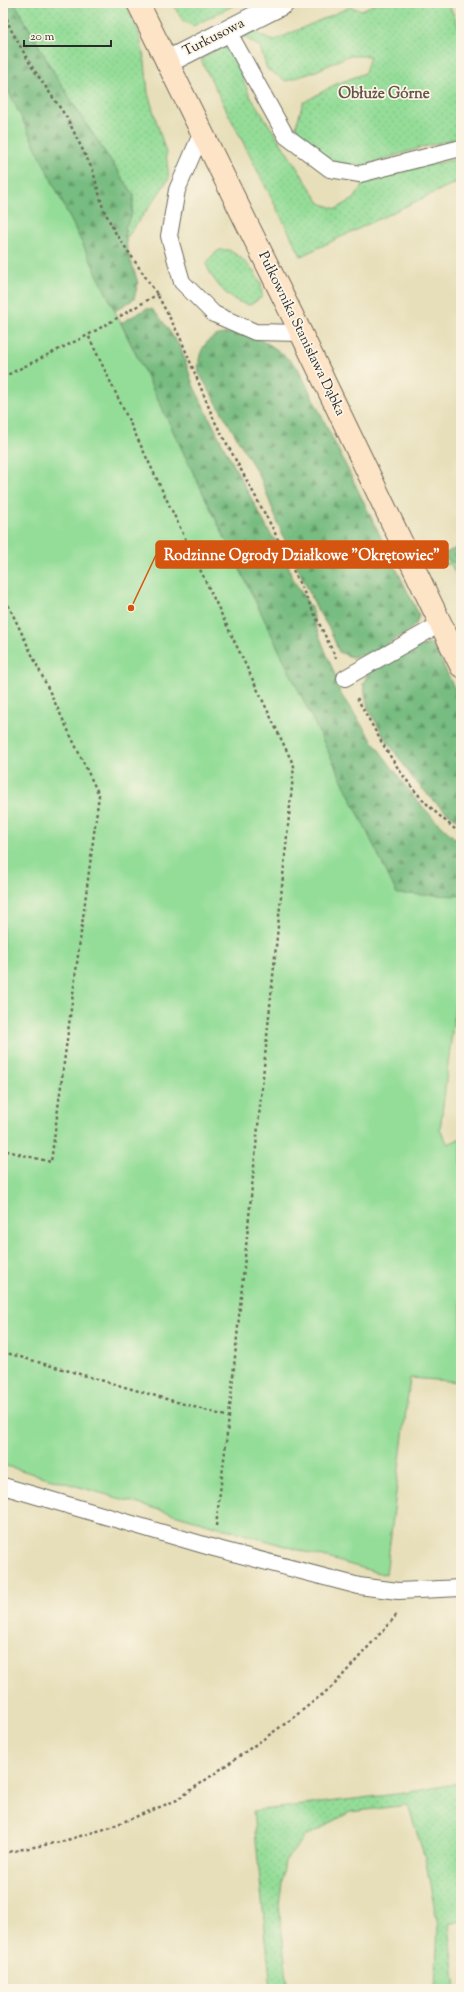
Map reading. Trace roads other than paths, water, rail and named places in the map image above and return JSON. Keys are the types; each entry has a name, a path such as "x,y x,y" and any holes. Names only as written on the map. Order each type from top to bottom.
{"street":[{"name":"Pułkownika Stanisława Dąbka","path":"138,3 301,333 461,666"},
{"name":"Turkusowa","path":"167,62 283,3"}],"lane":[{"path":"228,31 286,136 330,169 360,174 461,148"},
{"path":"202,132 177,190 169,236 182,282 214,314 255,332 301,333"},
{"path":"345,678 440,624"},
{"path":"3,1486 214,1548 359,1586 398,1591 461,1588"}],"place":[{"name":"Rodzinne Ogrody Działkowe \"Okrętowiec\"","path":"131,608"}],"district":[{"name":"Obłuże Górne","path":"384,94"}]}
